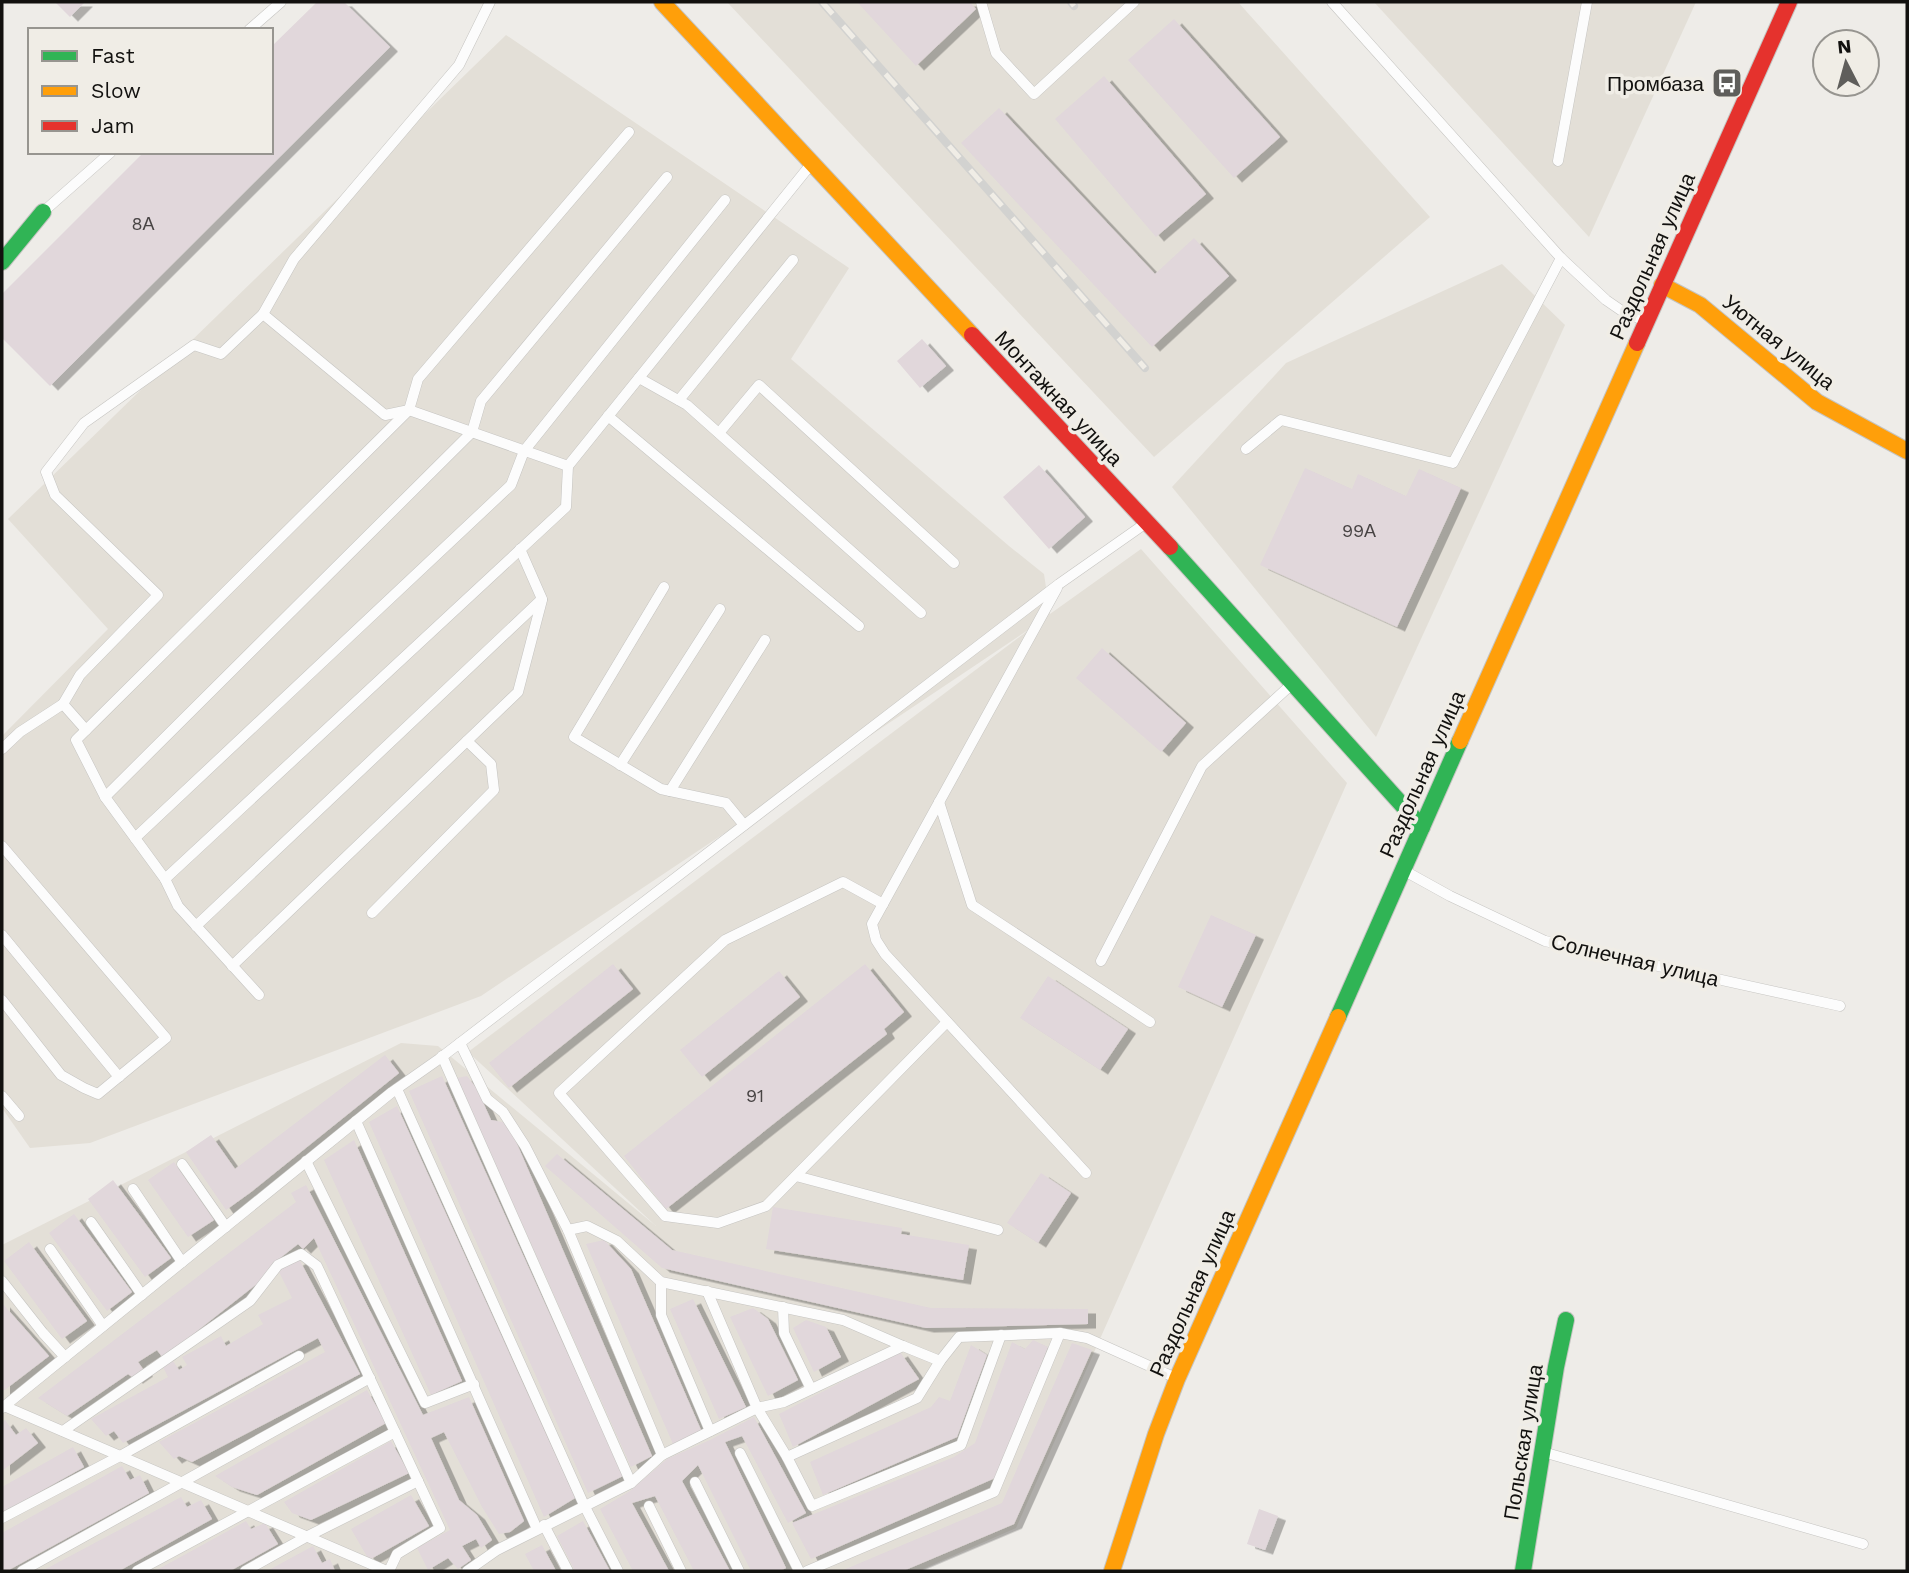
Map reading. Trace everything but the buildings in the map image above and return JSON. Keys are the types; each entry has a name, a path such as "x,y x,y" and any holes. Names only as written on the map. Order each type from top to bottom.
{"street":[{"name":"Монтажная улица","path":"662,2 1147,523 1422,827"},
{"name":"Раздольная улица","path":"1112,1571 1148,1458 1177,1379 1789,2"},
{"path":"2,262 43,212"},
{"name":"Уютная улица","path":"1662,285 1700,305 1817,402 1907,451"},
{"name":"Польская улица","path":"1523,1571 1566,1320"}],"lane":[{"path":"251,28 281,2"},
{"path":"2,750 20,732 63,704 80,675 158,595 55,495 46,472 84,423 194,345 220,354 263,314 294,259 459,65 490,2"},
{"path":"981,2 996,53 1034,94 1134,2"},
{"path":"1332,2 1561,258 1606,300 1645,322"},
{"path":"1558,161 1587,2"},
{"path":"259,995 178,906 165,879 105,797 76,740 409,410 418,379 629,132"},
{"path":"43,212 109,154"},
{"path":"165,879 566,507 568,466 812,163"},
{"path":"105,797 472,432 481,401 667,177"},
{"path":"135,838 511,485 524,451 725,200"},
{"path":"1246,449 1280,419 1453,463 1561,258"},
{"path":"679,400 793,260"},
{"path":"263,314 385,415 409,410 568,466"},
{"path":"639,379 687,405 921,613"},
{"path":"719,433 759,385 954,563"},
{"path":"608,416 859,626"},
{"path":"62,1431 250,1301 278,1265 302,1254 317,1266 440,1528 397,1555 388,1571 3,1407 397,1089 1059,584 1147,523"},
{"path":"232,966 518,692 542,599 520,549"},
{"path":"1059,584 872,924 876,940 885,954 1086,1172"},
{"path":"664,587 574,737 662,789 726,803 744,825"},
{"path":"196,926 542,599"},
{"path":"620,765 720,609"},
{"path":"670,791 765,640"},
{"path":"1101,961 1202,766 1292,683"},
{"path":"63,704 86,730"},
{"path":"372,913 494,790 491,764 467,741"},
{"path":"939,802 972,905 1150,1022"},
{"path":"2,846 166,1038 99,1094 61,1075 2,1000"},
{"name":"Солнечная улица","path":"1402,870 1545,941 1840,1006"},
{"path":"883,904 843,881 725,940 559,1093 665,1216 718,1223 766,1206 947,1022"},
{"path":"2,935 119,1077"},
{"path":"460,1043 487,1099 503,1112 526,1146 568,1230 662,1455"},
{"path":"442,1056 631,1483"},
{"path":"397,1089 584,1505 618,1571"},
{"path":"2,1096 19,1116"},
{"path":"356,1121 541,1527 568,1571"},
{"path":"306,1161 425,1403 474,1384"},
{"path":"182,1164 226,1227"},
{"path":"796,1176 999,1230"},
{"path":"133,1189 182,1262"},
{"path":"91,1222 142,1294"},
{"path":"568,1230 587,1226 617,1241 661,1282 843,1320 940,1362"},
{"path":"50,1249 103,1326"},
{"path":"2,1281 65,1357"},
{"path":"661,1282 661,1315 710,1431"},
{"path":"707,1292 757,1408 787,1457 812,1506 961,1445 1002,1335"},
{"path":"783,1307 784,1333 811,1389"},
{"path":"807,1571 993,1492 1060,1333"},
{"path":"787,1457 917,1398 959,1337 1060,1333 1087,1338 1177,1379"},
{"path":"467,1571 497,1549 631,1483 662,1455 757,1408 784,1402 903,1346"},
{"path":"2,1518 299,1356"},
{"path":"22,1571 370,1378"},
{"path":"137,1571 395,1432"},
{"path":"1542,1452 1863,1544"},
{"path":"740,1453 799,1571"},
{"path":"245,1571 418,1481"},
{"path":"695,1482 739,1571"},
{"path":"649,1506 681,1571"}],"shaded area":[{"path":"727,2 1238,2 1430,217 1154,457"},
{"path":"1374,2 1696,2 1589,237"},
{"path":"506,35 849,268 791,359 1044,574 1050,614 1141,549 1347,783 1016,1528 918,1571 2,1571 2,1245 401,1043 438,1046 656,1226 468,1052 1034,626 481,996 90,1143 30,1148 2,1108 2,736 108,629 8,519"},
{"path":"1502,264 1565,325 1376,737 1172,487 1286,363"}],"railway":[{"path":"822,2 1145,368"},
{"path":"1071,2 1074,6"}],"traffic: fast":[{"path":"2,262 43,212"},
{"path":"1170,547 1422,827"},
{"path":"1338,1017 1460,741"},
{"path":"1523,1571 1566,1320"}],"traffic: slow":[{"path":"662,2 972,335"},
{"path":"1662,285 1700,305 1817,402 1907,451"},
{"path":"1460,741 1637,343"},
{"path":"1112,1571 1156,1434 1177,1379 1338,1017"}],"traffic: jam":[{"path":"1637,343 1789,2"},
{"path":"972,335 1170,547"}],"place":[{"name":"Промбаза","path":"1727,83"}]}
